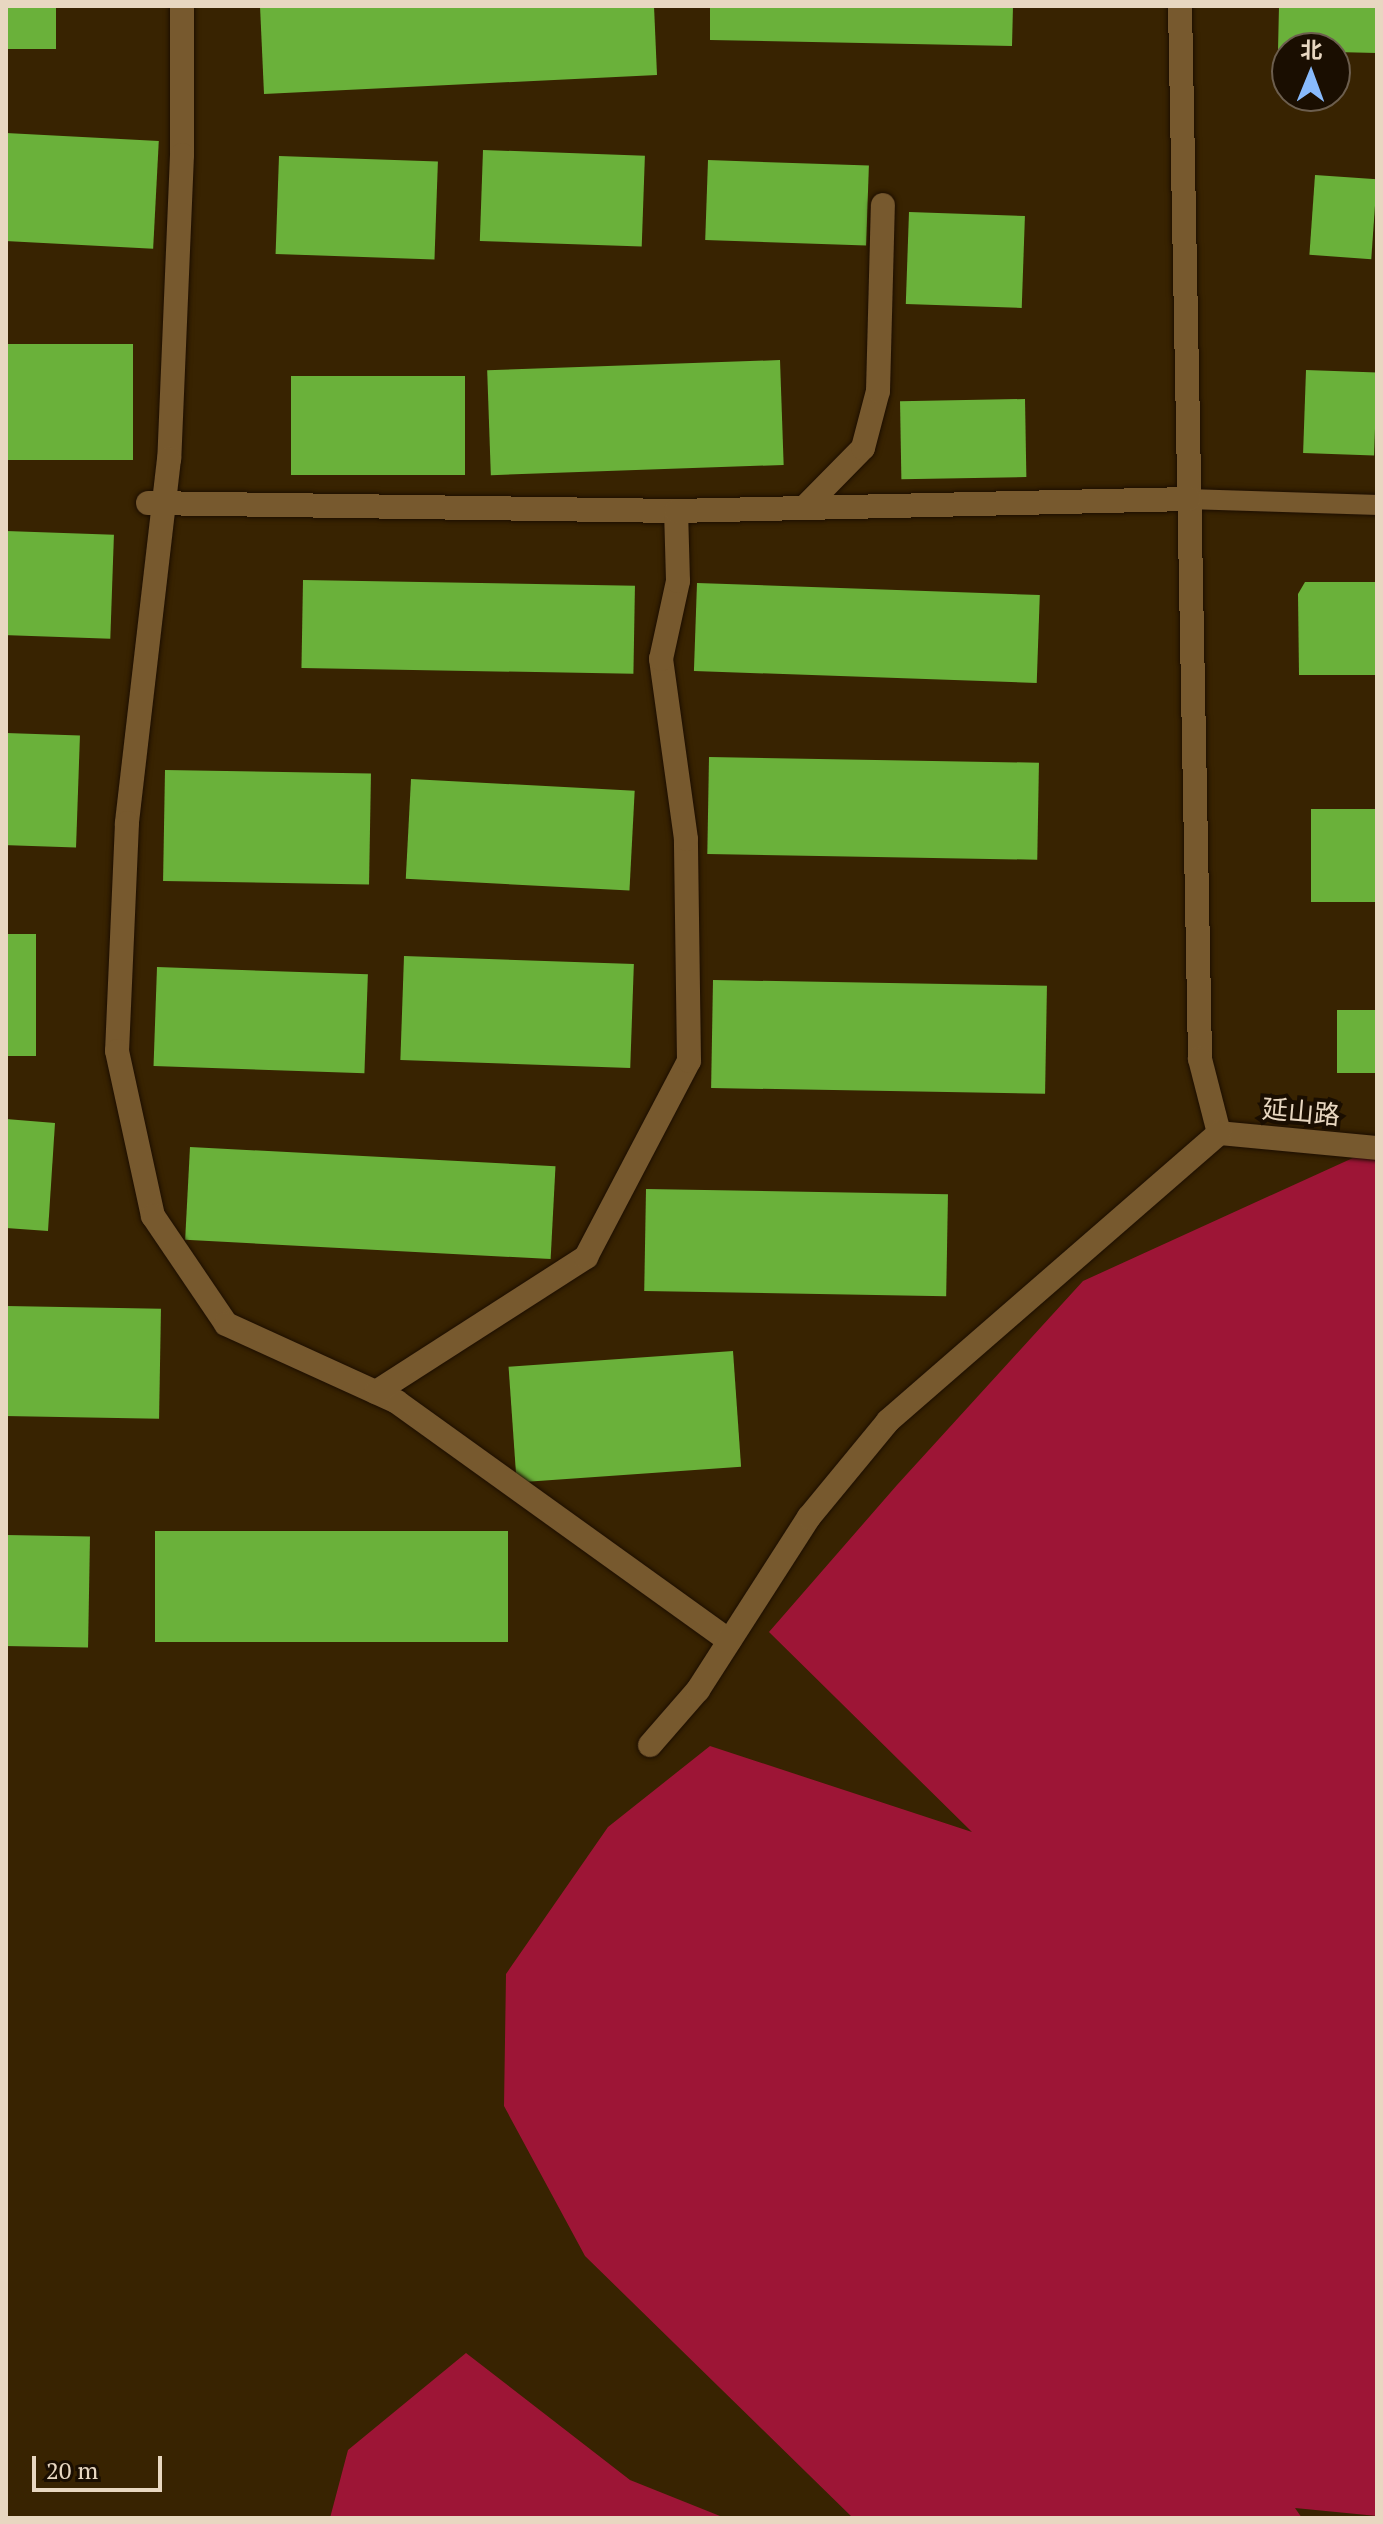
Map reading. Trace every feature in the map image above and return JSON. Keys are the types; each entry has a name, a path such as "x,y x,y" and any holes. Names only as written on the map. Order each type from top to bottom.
{"street":[{"path":"182,6 182,155 169,459 156,503 127,823 117,1051 153,1216 226,1324 397,1402 729,1641"},
{"path":"650,1745 698,1690 809,1517 888,1421 1219,1133 1200,1059 1180,6"},
{"path":"804,508 863,448 878,391 883,205"},
{"path":"156,503 676,511 1189,499"},
{"path":"376,1392 586,1257 689,1061 686,839 661,659 678,581 676,511"},
{"name":"延山路","path":"1219,1133 1377,1148"}],"lane":[{"path":"1189,499 1377,505"}],"shaded area":[{"path":"1377,1147 1377,2516 1295,2508 1302,2518 853,2518 585,2256 504,2106 506,1974 608,1827 710,1746 972,1832 769,1632 897,1485 1083,1281"},
{"path":"466,2353 630,2480 725,2518 330,2518 348,2450"}],"building":[{"path":"6,6 56,6 56,49 6,49"},
{"path":"260,6 654,6 657,75 264,94"},
{"path":"710,6 1013,6 1012,46 710,40"},
{"path":"1279,6 1377,6 1377,53 1351,52 1351,32 1278,32"},
{"path":"6,133 159,141 153,249 6,241"},
{"path":"483,150 645,156 642,247 480,241"},
{"path":"279,156 438,162 434,259 276,254"},
{"path":"708,160 869,166 866,246 705,240"},
{"path":"1315,175 1377,179 1371,259 1309,255"},
{"path":"909,212 1025,216 1022,308 906,304"},
{"path":"6,344 133,344 133,460 6,460"},
{"path":"780,360 784,465 491,475 487,370"},
{"path":"1306,370 1377,372 1374,455 1303,453"},
{"path":"291,376 465,376 465,475 291,475"},
{"path":"1025,399 1026,477 901,479 900,401"},
{"path":"6,531 114,535 110,639 6,635"},
{"path":"303,580 635,586 633,674 301,668"},
{"path":"1305,582 1377,582 1377,675 1299,675 1298,594"},
{"path":"697,583 1040,595 1037,683 694,671"},
{"path":"6,733 80,736 76,848 6,845"},
{"path":"709,757 1039,763 1037,860 707,854"},
{"path":"165,770 371,774 369,885 163,881"},
{"path":"411,779 635,791 629,891 406,879"},
{"path":"1311,809 1377,809 1377,902 1311,902"},
{"path":"6,934 36,934 36,1056 6,1056"},
{"path":"404,956 634,964 630,1068 400,1060"},
{"path":"157,967 368,974 364,1073 154,1066"},
{"path":"713,980 1047,986 1045,1094 711,1088"},
{"path":"1337,1010 1377,1010 1377,1073 1337,1073"},
{"path":"6,1119 55,1123 48,1231 6,1228"},
{"path":"190,1147 555,1166 551,1259 185,1240"},
{"path":"646,1189 948,1194 946,1296 644,1291"},
{"path":"6,1306 161,1309 159,1419 6,1416"},
{"path":"733,1351 741,1467 517,1482 509,1367"},
{"path":"155,1531 508,1531 508,1642 155,1642"},
{"path":"6,1535 90,1536 88,1647 6,1646"}]}
